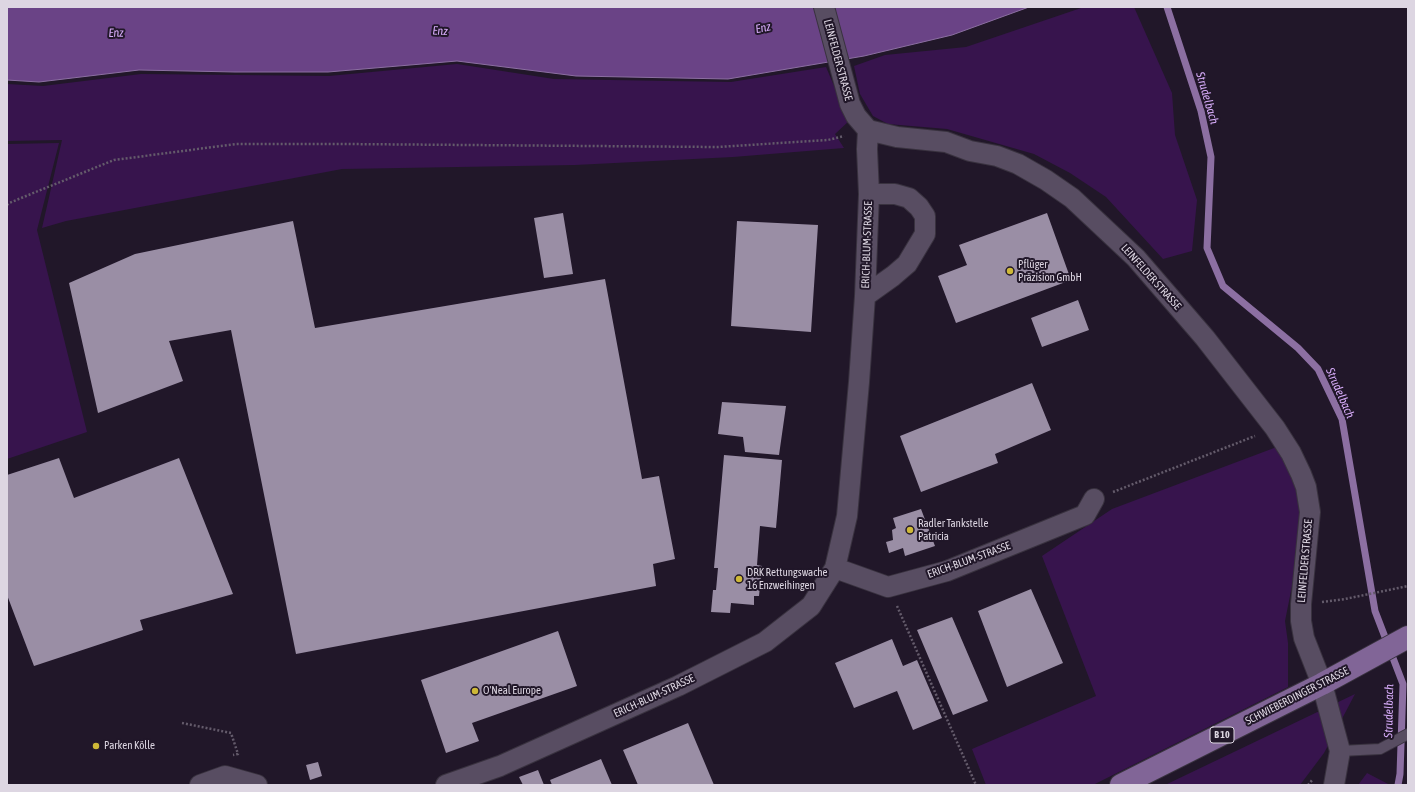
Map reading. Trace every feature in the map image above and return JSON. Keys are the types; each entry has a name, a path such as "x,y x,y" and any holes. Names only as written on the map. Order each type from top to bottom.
{"main road":[{"name":"SCHWIEBERDINGER STRASSE","path":"1122,785 1322,684 1408,637"}],"street":[{"name":"LEINFELDER STRASSE","path":"824,7 850,104 856,116 868,130 897,137 946,142 970,150 997,156 1018,164 1046,180 1072,198 1136,258 1205,338 1274,428 1291,453 1301,474 1308,499 1309,526 1301,604 1301,622 1304,638 1322,684 1340,751"},
{"name":"ERICH-BLUM-STRASSE","path":"446,785 500,766 678,686 765,642 811,606 835,568 847,516 865,296 869,194 867,149 868,130"},
{"name":"ERICH-BLUM-STRASSE","path":"865,296 907,264 925,234 925,216 919,207 909,198 894,194 869,194"},
{"name":"ERICH-BLUM-STRASSE","path":"888,587 947,570 1085,515 1094,499"},
{"path":"835,568 888,587"},
{"path":"1334,785 1340,751"},
{"path":"200,785 225,776 249,784"}],"lane":[{"path":"1340,751 1380,749 1408,734"}],"path":[{"path":"7,205 114,160 236,144 717,147 828,140 868,130"},
{"path":"1094,499 1274,428"},
{"path":"1345,599 1408,586"},
{"path":"888,587 976,785"},
{"path":"182,723 231,733 238,754 234,755"}],"shaded area":[{"path":"1084,7 1134,7 1172,93 1175,135 1197,200 1192,251 1163,259 1106,197 1070,173 1034,154 947,129 888,124 873,116 860,94 854,66 885,55 966,47"},
{"path":"457,64 554,79 731,82 826,67 849,121 835,134 844,148 733,157 575,165 342,169 66,221 42,228 62,140 7,141 7,84 43,86 141,74 329,76"},
{"path":"59,143 37,230 87,432 7,459 7,144"},
{"path":"1282,445 1293,477 1302,515 1293,581 1285,621 1288,643 1288,687 1093,785 986,785 972,749 1096,696 1042,556 1112,509"},
{"path":"1355,694 1324,753 1300,785 1165,785"},
{"path":"1367,773 1390,785 1358,785"}],"water":[{"name":"Enz","path":"7,7 1029,7 952,35 864,56 728,79 576,76 457,61 328,72 139,70 39,82 7,80"}],"building":[{"path":"563,213 573,274 544,278 534,218"},
{"name":"Pflüger Präzision GmbH","path":"1047,213 1071,280 956,323 938,276 967,265 959,245"},
{"path":"293,221 315,328 605,279 642,479 659,476 675,559 653,564 656,586 296,654 231,330 169,341 183,381 98,413 69,283 135,254"},
{"path":"737,221 818,225 811,332 731,326"},
{"path":"1078,300 1089,330 1042,347 1031,318"},
{"path":"1032,383 1051,430 995,454 998,463 921,492 900,436"},
{"path":"722,402 786,406 779,455 745,452 743,437 718,434"},
{"path":"724,455 782,460 776,528 760,526 757,565 762,566 759,596 754,596 754,605 731,603 730,613 711,612 713,590 716,590 718,568 714,568"},
{"path":"59,458 74,498 179,458 233,594 140,620 143,630 34,666 7,595 7,475"},
{"path":"921,509 935,546 905,556 903,548 889,553 886,542 893,540 892,530 896,528 893,518"},
{"path":"1031,589 1063,663 1007,687 978,611"},
{"path":"952,617 988,701 953,715 917,630"},
{"path":"558,631 577,686 472,723 479,741 446,753 421,680"},
{"path":"892,639 903,666 917,660 942,718 913,730 897,691 854,708 835,663"},
{"path":"688,723 714,785 638,785 623,750"},
{"path":"601,759 612,785 552,785 550,780"},
{"path":"318,762 322,776 310,780 306,765"},
{"path":"538,770 544,785 523,785 519,777"}],"waterway":[{"name":"Strudelbach","path":"1167,7 1201,111 1211,157 1207,248 1223,286 1298,348 1318,369 1342,419 1375,611 1403,684 1400,774 1398,785"}],"place":[{"name":"Pflüger Präzision GmbH","path":"1010,271"},
{"name":"Radler Tankstelle Patricia","path":"910,530"},
{"name":"DRK Rettungswache 16 Enzweihingen","path":"739,579"},
{"name":"O'Neal Europe","path":"475,691"},
{"name":"Parken Kölle","path":"96,746"}]}
